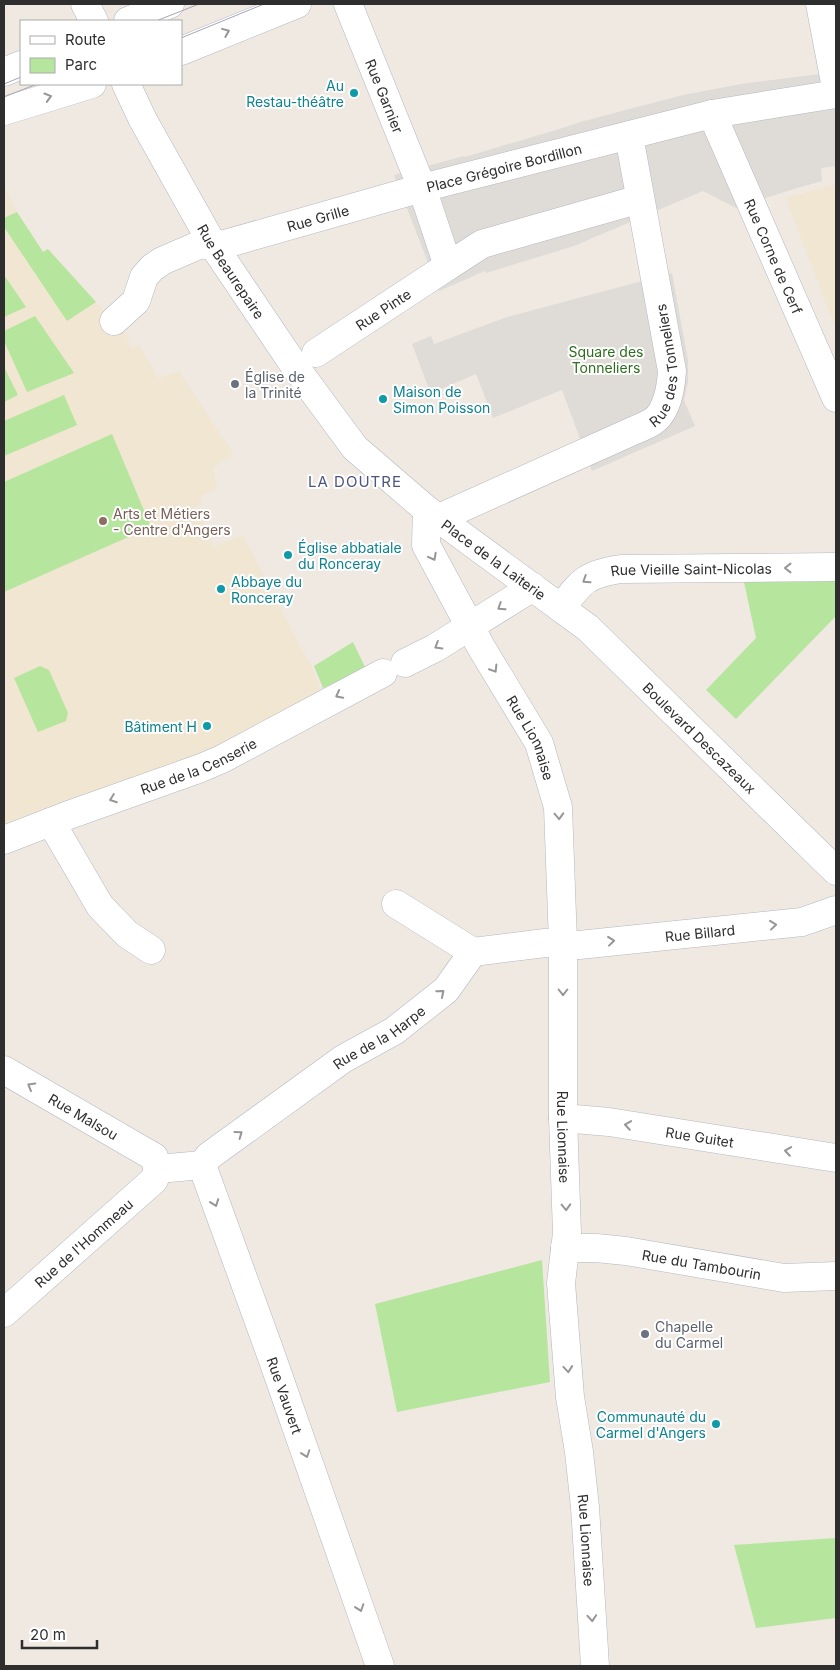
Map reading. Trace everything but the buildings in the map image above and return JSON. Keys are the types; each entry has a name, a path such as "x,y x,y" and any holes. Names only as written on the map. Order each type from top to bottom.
{"street":[{"path":"85,4 93,20"},
{"path":"130,20 170,4"},
{"path":"182,51 297,4"},
{"name":"Rue Garnier","path":"348,4 422,188"},
{"path":"820,4 836,88"},
{"path":"4,72 20,64"},
{"path":"4,111 89,85"},
{"name":"Rue Beaurepaire","path":"126,85 147,127 213,245 296,368 355,448"},
{"name":"Place Grégoire Bordillon","path":"448,266 422,188 712,114 836,94"},
{"name":"Rue Corne de Cerf","path":"712,114 836,398"},
{"name":"Rue des Tonneliers","path":"433,514 641,427 654,421 662,410 671,383 672,371 629,136"},
{"name":"Rue Grille","path":"114,322 136,301 144,277 152,268 162,261 193,247 225,244 422,188"},
{"path":"448,266 482,244 640,199"},
{"name":"Rue Pinte","path":"316,353 448,266"},
{"name":"Place de la Laiterie","path":"355,448 433,514 561,608"},
{"name":"Place de la Laiterie","path":"433,514 426,545 470,627"},
{"name":"Rue Vieille Saint-Nicolas","path":"561,608 580,583 599,572 621,569 836,567"},
{"name":"Rue de la Censerie","path":"4,840 222,759 435,648 533,587"},
{"name":"Boulevard Descazeaux","path":"561,608 588,628 836,871"},
{"name":"Rue Lionnaise","path":"470,627 539,743 558,807 563,944 563,1118 567,1233 560,1283 570,1397 579,1452 595,1666"},
{"path":"51,822 100,906 127,934 151,950"},
{"path":"396,904 473,952 545,943 563,944"},
{"name":"Rue Billard","path":"563,944 579,945 802,922 836,910"},
{"name":"Rue de la Harpe","path":"202,1165 209,1156 343,1059 394,1031 446,990 473,952"},
{"name":"Rue Malsou","path":"4,1070 154,1157 158,1168"},
{"name":"Rue Guitet","path":"563,1118 609,1122 836,1158"},
{"path":"158,1168 202,1165"},
{"name":"Rue Vauvert","path":"202,1165 380,1666"},
{"name":"Rue de l'Hommeau","path":"8,1298 154,1180 158,1168"},
{"name":"Rue du Tambourin","path":"565,1248 596,1248 626,1251 784,1278 836,1276"}],"shaded area":[{"path":"836,72 836,166 821,168 822,181 736,208 703,191 574,246 486,273 485,271 439,291 394,175 465,157 580,122 683,95 741,84"},
{"name":"Arts et Métiers - Centre d'Angers","path":"4,184 17,212 43,252 48,249 125,333 131,348 139,345 158,378 179,371 232,450 230,459 222,460 213,469 217,488 200,497 203,503 196,507 214,547 243,535 311,664 321,691 266,719 217,750 4,830"},
{"path":"836,184 836,322 833,322 786,198"},
{"name":"Square des Tonneliers","path":"672,273 688,360 688,382 684,400 695,426 592,471 562,390 493,418 476,374 439,390 432,397 412,344 431,336 434,344 507,317"}],"green space":[{"path":"17,212 43,252 48,249 96,302 67,321 4,227 4,218"},
{"path":"4,275 26,307 4,317"},
{"path":"35,316 74,373 27,392 4,341 4,331"},
{"path":"4,369 18,395 4,402"},
{"path":"64,395 77,425 4,456 4,421"},
{"path":"112,434 151,527 4,592 4,482"},
{"path":"836,581 836,616 736,719 706,690 756,638 744,582"},
{"path":"353,642 366,669 323,688 314,666"},
{"path":"40,666 49,670 68,713 66,721 38,732 14,678"},
{"path":"542,1260 550,1382 397,1412 375,1304"},
{"path":"836,1538 836,1618 756,1628 734,1545"}],"tram line":[{"path":"159,20 199,4"},
{"path":"182,38 264,4"},
{"path":"4,84 20,77"},
{"path":"4,97 34,85"}],"place":[{"name":"Au Restau-théâtre","path":"354,93"},
{"name":"Église de la Trinité","path":"235,384"},
{"name":"Maison de Simon Poisson","path":"383,399"},
{"name":"Arts et Métiers - Centre d'Angers","path":"103,521"},
{"name":"Église abbatiale du Ronceray","path":"288,555"},
{"name":"Abbaye du Ronceray","path":"221,589"},
{"name":"Bâtiment H","path":"207,726"},
{"name":"Chapelle du Carmel","path":"645,1334"},
{"name":"Communauté du Carmel d'Angers","path":"716,1424"}],"district":[{"name":"LA DOUTRE","path":"355,481"}]}
